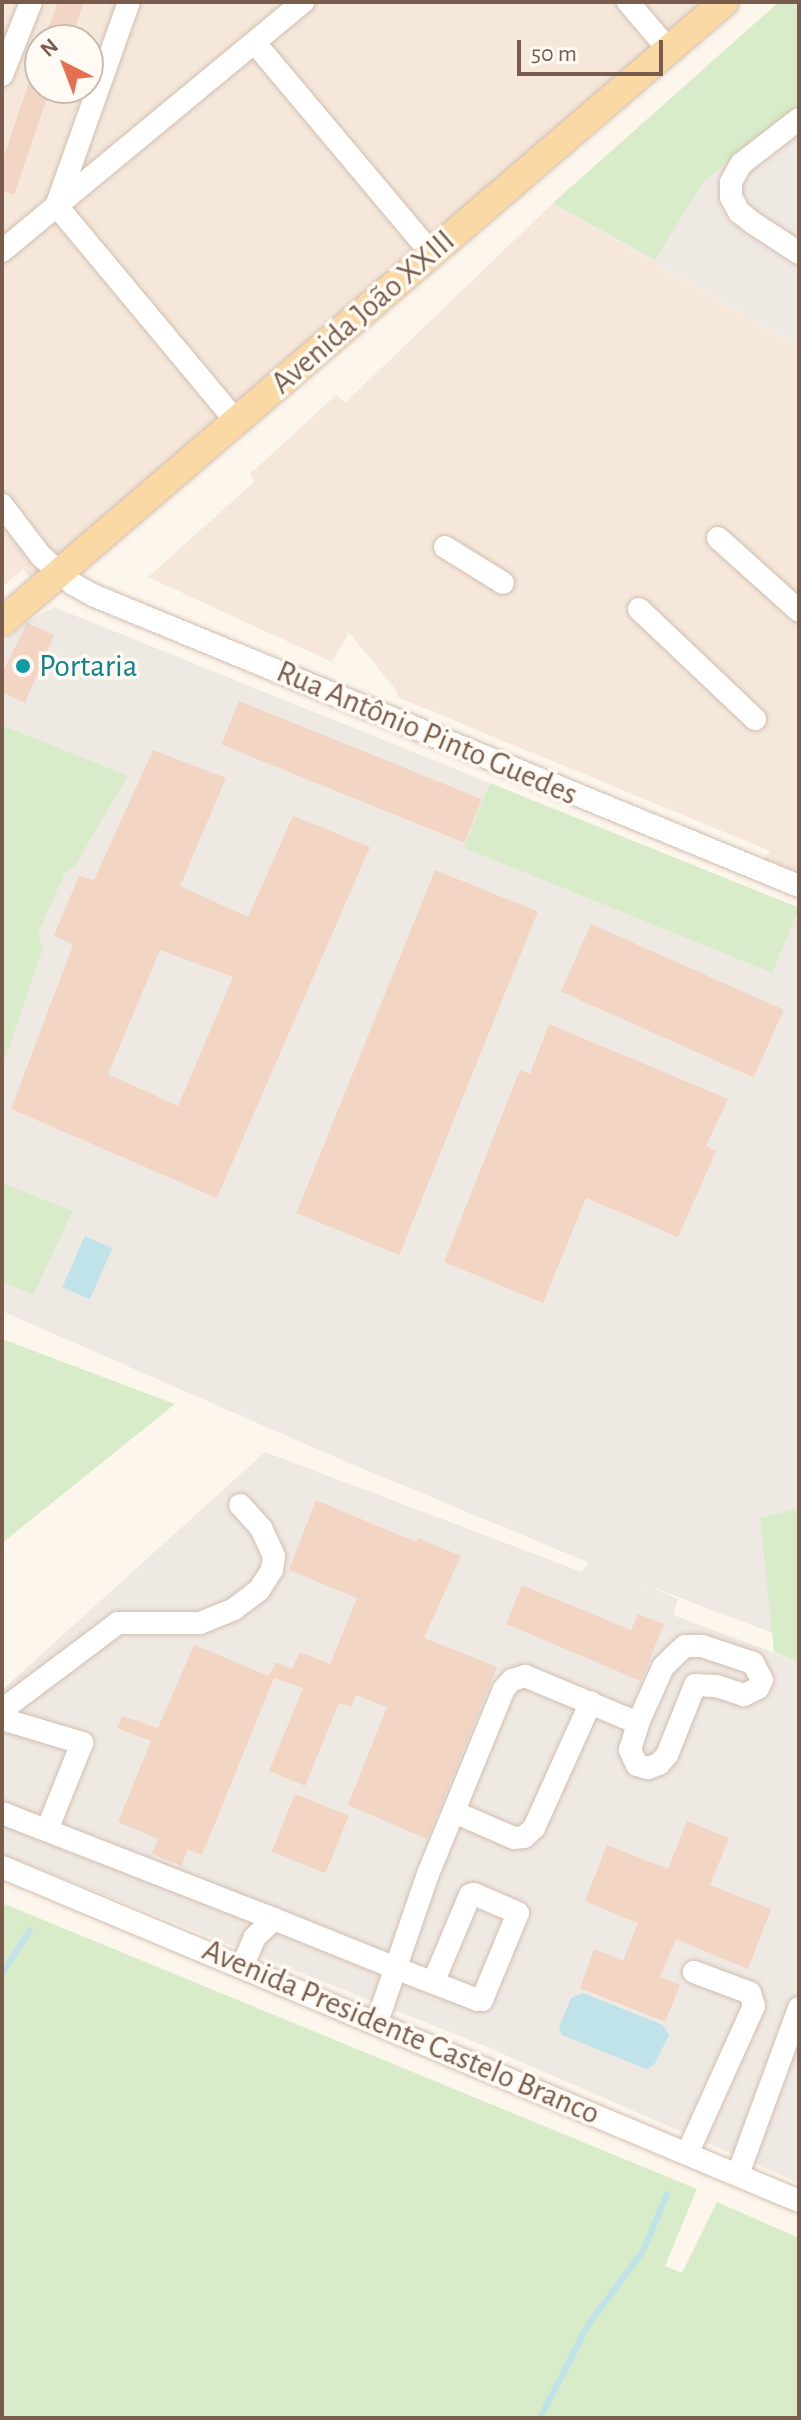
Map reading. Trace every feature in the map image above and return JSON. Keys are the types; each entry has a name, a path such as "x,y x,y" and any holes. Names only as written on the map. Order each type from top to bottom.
{"main road":[{"name":"Avenida João XXIII","path":"2,622 724,2"}],"street":[{"path":"2,75 31,2"},
{"path":"56,205 129,2"},
{"path":"2,251 303,2"},
{"path":"628,2 668,49"},
{"path":"255,43 431,253"},
{"path":"799,119 741,164 731,182 731,197 739,212 799,253"},
{"path":"56,205 236,421"},
{"name":"Rua Antônio Pinto Guedes","path":"2,505 41,556 59,573 95,596 794,879"},
{"path":"718,538 799,611"},
{"path":"445,547 503,583"},
{"path":"639,609 755,719"},
{"path":"2,1710 118,1623 200,1623 234,1609 259,1590 272,1570 274,1556 261,1528 240,1505"},
{"path":"685,1646 709,1648 753,1663 759,1671 762,1680 751,1693 695,1685 667,1755 659,1764 648,1768 637,1765 631,1758 638,1723 663,1667 685,1646"},
{"path":"377,2022 454,1812 504,1689 512,1680 525,1676 638,1723"},
{"path":"454,1812 514,1838 524,1837 534,1828 591,1702"},
{"path":"2,1719 79,1742 83,1746 47,1830"},
{"path":"2,1813 274,1919 395,1968 433,1983 478,2000 485,1998 518,1913 470,1895 433,1983"},
{"name":"Avenida Presidente Castelo Branco","path":"2,1867 243,1965 799,2201"},
{"path":"243,1965 255,1937 274,1919"},
{"path":"688,2152 754,2006 750,1993 694,1972"},
{"path":"738,2174 799,2008"}],"shaded area":[{"path":"2,2 738,2 46,597 23,569 2,587"},
{"path":"779,2 799,2 799,348 553,203"},
{"path":"553,203 799,348 799,897 750,877 770,851 397,697 397,691 349,633 332,662 148,577 254,482 250,474 336,395 345,403"},
{"path":"54,607 799,908 799,1643 644,1584 678,1599 673,1615 799,1662 799,2183 487,2047 2,1854 2,1690 265,1452 582,1572 588,1562 344,1461 2,1311 2,644 25,623"}],"green space":[{"path":"779,2 799,2 799,103 703,182 655,260 553,203"},
{"path":"4,726 128,776 75,865 65,873 38,933 43,949 2,1067"},
{"path":"490,783 799,908 773,973 464,848"},
{"path":"2,1183 73,1211 33,1295 2,1281"},
{"path":"2,1339 175,1404 2,1543"},
{"path":"799,1508 799,1662 774,1652 760,1518"},
{"path":"2,1903 697,2189 665,2266 682,2273 717,2202 799,2238 799,2418 2,2418"}],"water":[{"path":"85,1236 112,1248 90,1299 62,1287"},
{"path":"583,1993 663,2025 669,2035 654,2065 646,2069 562,2035 559,2027 571,1998"}],"building":[{"path":"58,2 84,2 76,24 50,24"},
{"path":"24,97 24,104 45,104 14,195 2,190 2,162"},
{"name":"Portaria","path":"27,623 54,635 25,703 2,692 2,673"},
{"path":"239,701 482,799 464,843 221,745"},
{"path":"153,750 226,778 180,886 248,917 293,816 370,847 217,1198 11,1109 73,945 54,935 79,876 94,880","holes":["160,950 233,977 178,1106 108,1074"]},
{"path":"435,870 538,912 399,1255 296,1213"},
{"path":"591,924 784,1010 754,1077 561,992"},
{"path":"549,1024 728,1099 706,1146 716,1151 678,1237 586,1198 543,1303 444,1262 520,1070 530,1074"},
{"path":"316,1500 416,1542 418,1538 461,1556 424,1638 497,1667 427,1839 348,1805 387,1707 356,1695 351,1707 339,1703 305,1786 269,1771 303,1688 274,1678 202,1855 187,1849 182,1866 152,1854 158,1839 118,1822 151,1741 117,1728 122,1716 158,1728 194,1645 269,1676 276,1662 292,1669 300,1652 330,1664 357,1598 289,1570"},
{"path":"522,1585 631,1630 638,1614 664,1624 641,1681 506,1624"},
{"path":"295,1794 349,1816 326,1873 272,1851"},
{"path":"687,1821 729,1838 710,1885 771,1909 748,1969 676,1939 660,1977 680,1985 665,2022 580,1988 594,1949 623,1961 638,1923 585,1901 607,1845 668,1869"}],"waterway":[{"path":"2,1973 30,1930"},
{"path":"540,2418 588,2325 643,2251 667,2194"}],"place":[{"name":"Portaria","path":"23,666"}]}
